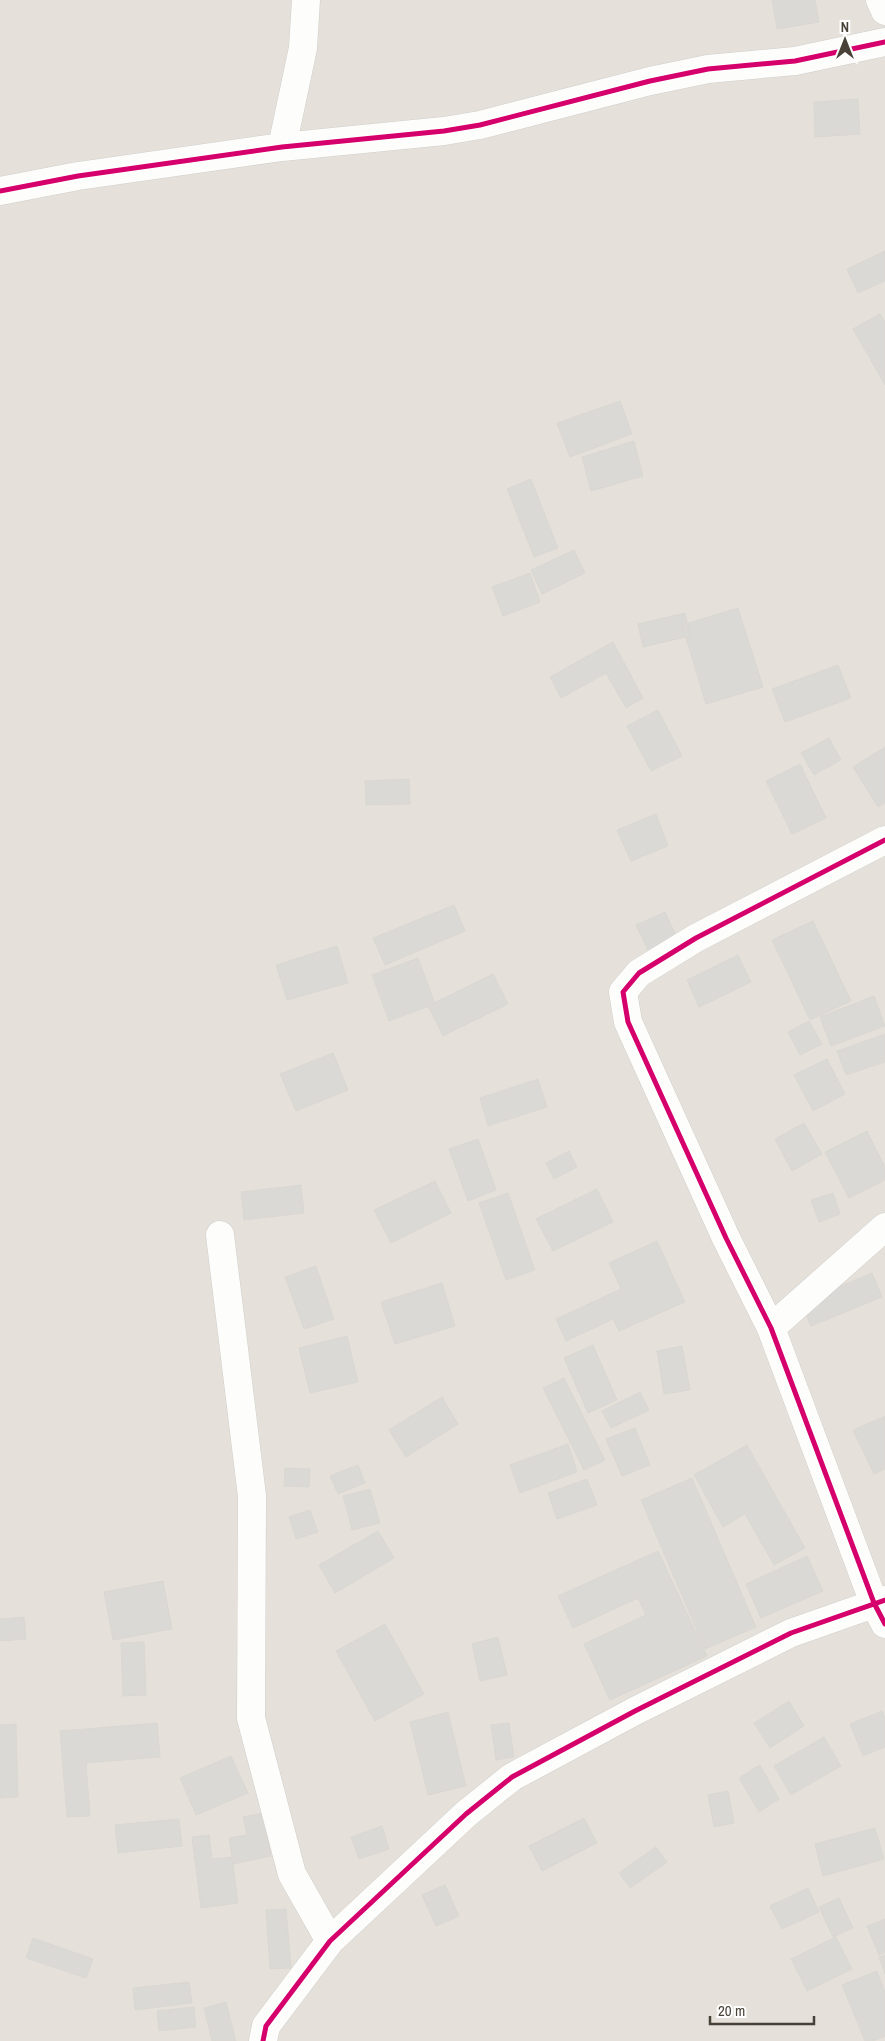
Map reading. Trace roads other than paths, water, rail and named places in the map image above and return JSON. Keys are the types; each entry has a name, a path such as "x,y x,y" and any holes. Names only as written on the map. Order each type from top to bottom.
{"street":[{"path":"282,146 303,48 306,0"},
{"path":"880,0 885,11"},
{"path":"0,191 78,176 282,146 444,131 480,125 650,81 708,69 795,60 885,42"},
{"path":"263,2041 266,2026 330,1941 466,1814 512,1777 635,1711 791,1633 881,1609 771,1328 726,1238 628,1022 623,992 639,973 696,938 885,840"},
{"path":"771,1328 885,1227"},
{"path":"220,1235 252,1496 251,1718 292,1874 330,1941"}]}
